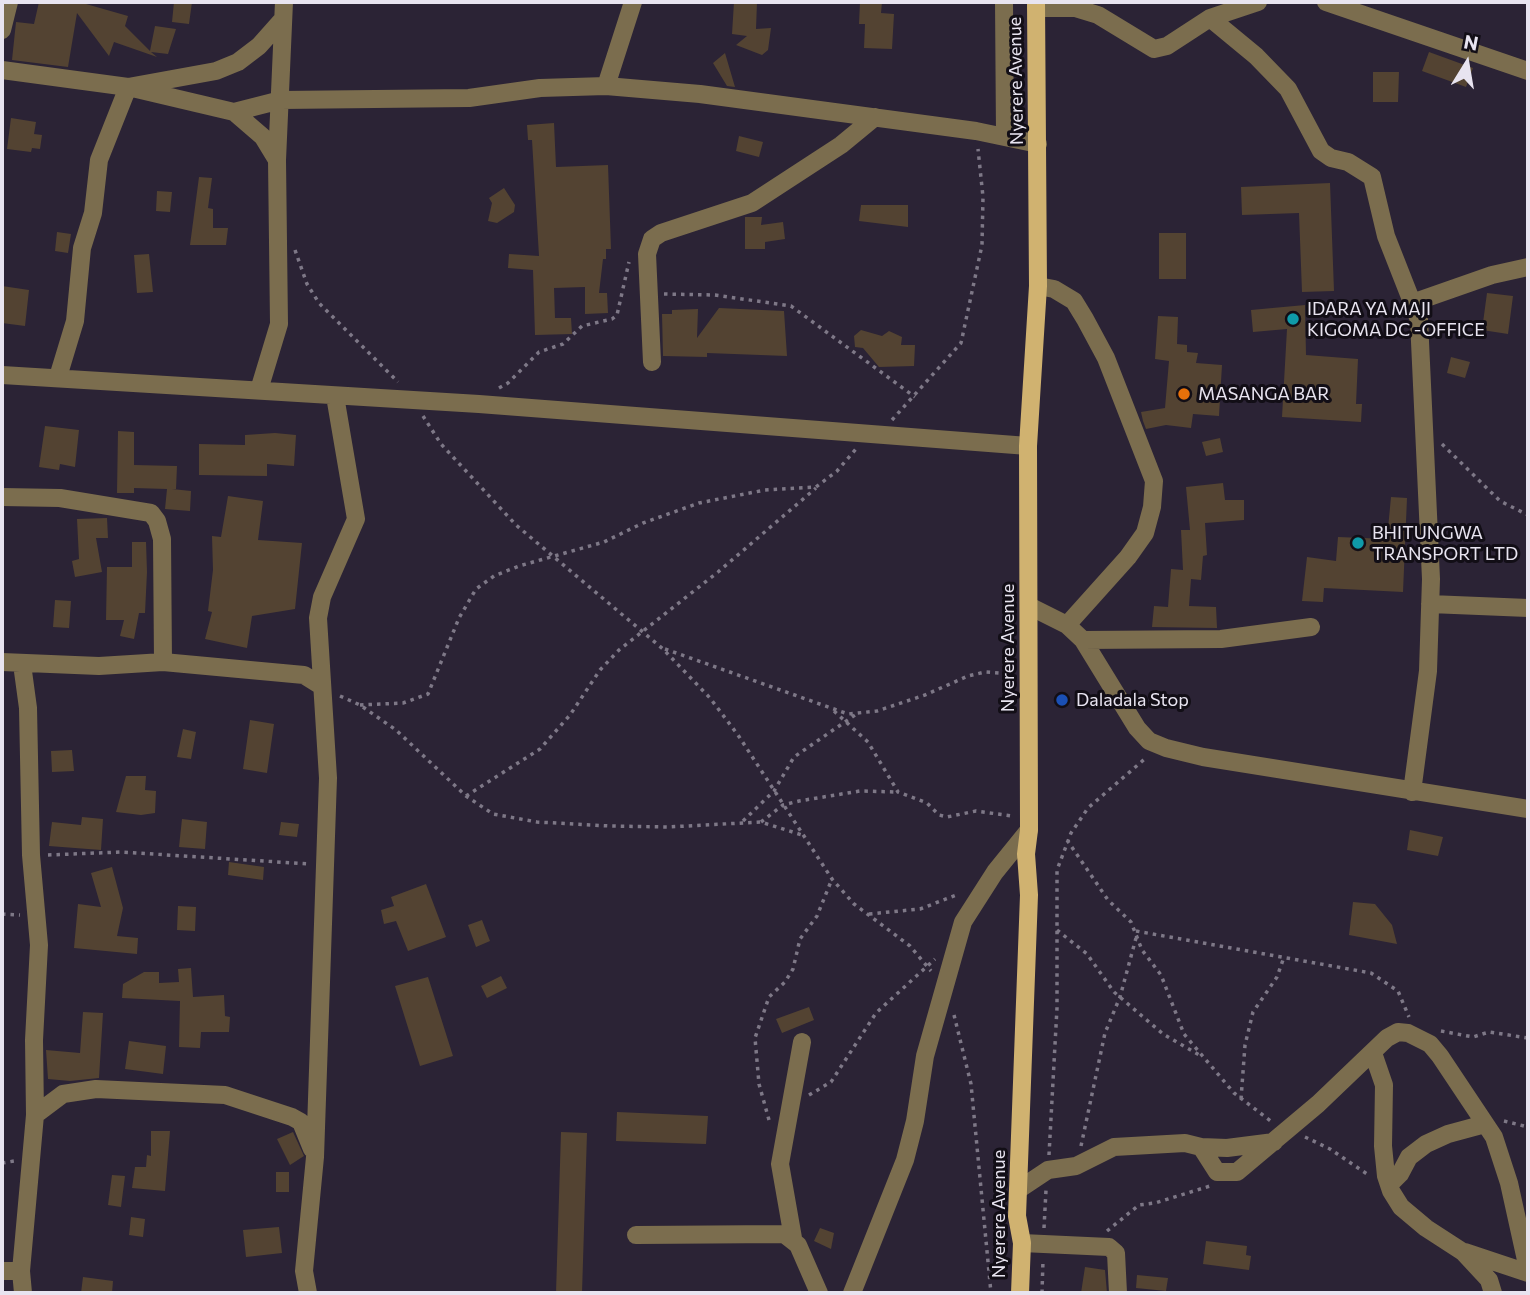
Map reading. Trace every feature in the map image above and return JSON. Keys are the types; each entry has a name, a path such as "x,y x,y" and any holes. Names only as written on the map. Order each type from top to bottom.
{"main road":[{"name":"Nyerere Avenue","path":"1020,1293 1022,1243 1017,1216 1030,895 1026,854 1029,824 1030,679 1028,446 1038,286 1036,5"}],"street":[{"path":"2,30 9,2"},
{"path":"606,86 633,2"},
{"path":"1004,2 1004,136"},
{"path":"1036,5 1074,8 1098,15 1154,49 1167,46 1210,18 1258,2"},
{"path":"1326,2 1528,71"},
{"path":"128,87 216,71 238,62 259,46 284,10"},
{"path":"259,390 279,324 277,160 284,10"},
{"path":"1210,18 1256,56 1288,89 1321,151 1331,158 1348,162 1372,177 1386,236 1419,320 1430,604 1427,671 1412,792"},
{"path":"2,70 128,87 234,112 263,137 277,160"},
{"path":"234,112 281,100 469,98 540,88 606,86 699,94 875,117 976,131 1038,144"},
{"path":"58,377 75,321 82,248 93,213 99,160 128,87"},
{"path":"652,362 648,296 649,246 661,233 752,203 841,145 875,117"},
{"path":"1412,303 1492,275 1528,267"},
{"path":"1038,286 1054,289 1074,301 1085,319 1105,358 1154,481 1152,507 1145,533 1128,557 1067,625"},
{"path":"2,374 479,404 1028,446"},
{"path":"308,1293 304,1271 315,1157 328,778 320,685 318,618 322,597 356,519 335,396"},
{"path":"2,497 60,498 151,513 158,521 162,539 163,662"},
{"path":"1430,604 1528,608"},
{"path":"1029,606 1067,625 1083,640 1137,728 1149,741 1166,748 1203,757 1528,809"},
{"path":"1083,640 1221,639 1311,627"},
{"path":"2,662 99,666 163,662 304,675 320,685"},
{"path":"22,664 28,708 32,855 39,945 34,1040 35,1115 21,1271 23,1293"},
{"path":"852,1293 862,1274 905,1160 915,1121 925,1056 963,922 1029,824"},
{"path":"1201,1147 1217,1172 1229,1174 1257,1159 1387,1038 1398,1032 1426,1033 1494,1137 1509,1183 1528,1271 1464,1252 1426,1228 1401,1207 1386,1176 1384,1085 1373,1053"},
{"path":"802,1042 780,1164 793,1238 819,1293"},
{"path":"35,1115 62,1094 96,1089 225,1095 283,1112 301,1122 315,1157"},
{"path":"1391,1188 1415,1151 1437,1138 1485,1124"},
{"path":"1018,1190 1048,1170 1076,1166 1114,1147 1185,1143 1227,1148 1274,1142"},
{"path":"636,1235 784,1234 793,1238"},
{"path":"1022,1243 1108,1247 1116,1253 1118,1293"},
{"path":"1464,1252 1489,1280 1493,1293"},
{"path":"2,1271 21,1271"}],"path":[{"path":"466,796 485,782 528,760 552,739 600,670 878,433 915,397 961,343 982,245 983,197 976,131"},
{"path":"279,224 299,256 307,285 319,303 371,353 413,400 441,444 497,506 551,556 663,649 710,698 831,879 868,915 910,946 928,966 956,1018 971,1084 991,1293"},
{"path":"479,404 484,394 508,383 539,352 563,344 582,326 617,316 629,262 649,246"},
{"path":"648,296 715,295 791,306 915,397"},
{"path":"1423,422 1500,501 1528,515"},
{"path":"360,705 403,703 428,694 459,618 476,589 494,576 551,556 604,542 643,523 699,503 765,490 816,487"},
{"path":"663,649 833,710 857,714"},
{"path":"743,821 774,790 794,757 857,714 925,695 968,676 985,672 1007,673 1030,679"},
{"path":"320,685 360,705 396,730 466,796 493,814 537,822 668,827 761,822 804,836"},
{"path":"833,710 868,742 898,792"},
{"path":"1042,1293 1057,1008 1057,870 1067,841 1100,796 1138,762 1166,748"},
{"path":"761,822 783,805 860,791 898,792 927,803 939,815 947,817 976,811 1029,824"},
{"path":"1067,841 1108,900 1131,922 1142,950 1161,975 1184,1034 1241,1099 1262,1116 1330,1149 1391,1188"},
{"path":"32,855 121,852 326,864"},
{"path":"770,1126 759,1084 755,1038 769,997 785,982 793,969 800,939 817,916 831,879"},
{"path":"868,915 882,911 920,909 988,884"},
{"path":"1057,930 1087,954 1120,997 1163,1034 1206,1059"},
{"path":"1136,934 1284,957 1380,977 1398,991 1426,1033 1474,1037 1489,1032 1528,1038"},
{"path":"1076,1166 1105,1033 1120,997 1136,934"},
{"path":"790,1103 831,1082 876,1013 938,956"},
{"path":"1241,1099 1245,1045 1253,1012 1277,977 1284,957"},
{"path":"1091,1245 1139,1205 1201,1189 1229,1174"}],"building":[{"path":"39,2 79,2 128,16 125,26 150,51 155,26 176,29 168,54 151,52 157,57 114,42 109,56 77,13 68,67 12,60 16,22 34,24"},
{"path":"174,2 192,2 189,24 172,22"},
{"path":"734,2 757,2 756,29 771,28 768,50 762,55 736,45 747,36 732,34"},
{"path":"860,2 882,2 881,13 894,14 892,49 864,48 865,24 859,24"},
{"path":"1429,52 1473,68 1466,87 1422,71"},
{"path":"725,53 735,87 727,86 713,63"},
{"path":"1373,72 1399,72 1398,102 1373,102"},
{"path":"11,118 36,122 34,134 42,135 40,149 32,148 31,152 7,149"},
{"path":"554,123 556,167 608,165 611,249 606,249 606,259 603,259 599,293 607,293 608,313 585,314 585,287 554,288 555,318 571,318 572,334 535,335 533,270 508,268 509,254 539,256 532,140 528,140 527,125"},
{"path":"739,136 763,142 759,157 736,151"},
{"path":"199,177 212,178 208,208 213,209 213,228 228,228 226,245 190,245"},
{"path":"1330,183 1334,291 1302,292 1299,213 1242,215 1241,187"},
{"path":"504,188 515,205 514,212 497,223 488,221 492,203 489,198"},
{"path":"157,191 172,192 170,212 156,211"},
{"path":"861,205 908,205 908,227 859,221"},
{"path":"745,217 762,217 761,225 783,222 785,239 765,242 765,249 745,249"},
{"path":"57,232 71,234 68,253 55,251"},
{"path":"1159,233 1186,233 1186,279 1159,279"},
{"path":"149,254 153,292 137,293 134,255"},
{"path":"2,286 29,290 25,326 2,323"},
{"path":"1487,293 1513,296 1508,334 1482,330"},
{"path":"1305,305 1306,355 1358,359 1356,404 1362,404 1361,422 1282,417 1287,329 1253,332 1251,310"},
{"path":"719,308 784,311 787,356 707,353 707,357 663,356 662,314 672,314 672,310 698,309 697,338"},
{"path":"1158,316 1178,317 1177,344 1187,345 1187,352 1198,353 1196,363 1222,365 1219,416 1193,414 1191,428 1166,425 1146,429 1141,412 1165,408 1169,361 1155,359"},
{"path":"861,330 882,336 889,331 902,337 901,345 915,345 914,366 879,367 863,348 855,347 854,336"},
{"path":"1451,357 1470,362 1465,378 1447,373"},
{"path":"45,426 79,430 75,467 60,464 59,470 39,467"},
{"path":"118,431 134,432 134,465 177,466 176,489 172,489 191,491 190,511 165,509 167,489 134,488 134,493 117,493"},
{"path":"245,435 296,435 294,466 267,464 267,476 199,475 199,444 245,445"},
{"path":"1220,438 1223,452 1206,456 1202,442"},
{"path":"1223,483 1225,500 1244,500 1244,520 1205,523 1207,555 1203,556 1201,580 1191,579 1189,606 1216,607 1217,628 1152,627 1154,606 1168,607 1171,569 1183,570 1181,530 1190,530 1186,487"},
{"path":"228,496 263,501 258,540 302,543 295,609 252,616 247,648 205,639 212,612 208,611 213,570 212,536 221,537"},
{"name":"BHITUNGWA TRANSPORT LTD","path":"1391,497 1407,498 1403,592 1324,588 1323,602 1302,601 1307,557 1336,561 1338,537 1387,539"},
{"path":"107,518 108,538 96,538 102,572 75,577 72,561 79,559 77,519"},
{"path":"132,542 146,542 147,572 145,613 139,613 134,639 120,636 124,620 106,620 107,567 132,567"},
{"path":"55,600 71,601 69,628 53,627"},
{"path":"250,720 274,724 267,773 243,769"},
{"path":"183,729 196,732 191,759 177,757"},
{"path":"72,750 74,771 52,772 51,751"},
{"path":"126,776 146,776 145,790 156,791 155,813 141,815 116,812"},
{"path":"82,817 103,819 101,850 49,846 52,822 81,825"},
{"path":"182,819 207,822 205,849 179,847"},
{"path":"281,822 299,824 297,837 279,835"},
{"path":"1410,830 1443,837 1438,856 1407,850"},
{"path":"229,862 264,867 263,880 228,875"},
{"path":"112,867 123,908 117,936 138,938 137,954 74,948 78,904 101,907 91,873"},
{"path":"426,884 446,937 408,951 396,921 384,924 381,910 394,906 391,897"},
{"path":"1353,902 1375,904 1392,925 1397,944 1349,935"},
{"path":"178,906 196,907 195,931 177,930"},
{"path":"482,920 490,941 476,947 468,925"},
{"path":"191,968 193,997 224,995 225,1016 230,1017 229,1032 201,1032 200,1048 179,1047 180,1001 122,998 123,984 144,972 159,972 159,983 179,982 178,969"},
{"path":"501,976 507,988 487,998 481,986"},
{"path":"428,977 453,1056 420,1066 395,986"},
{"path":"809,1007 814,1020 782,1033 776,1019"},
{"path":"83,1012 103,1013 99,1078 70,1081 48,1079 46,1050 80,1053"},
{"path":"129,1041 166,1046 163,1074 125,1069"},
{"path":"617,1112 708,1116 706,1144 616,1141"},
{"path":"151,1131 170,1131 165,1191 132,1188 135,1167 146,1167 147,1155 151,1156"},
{"path":"293,1132 304,1156 290,1165 277,1139"},
{"path":"561,1132 587,1133 582,1293 556,1293"},
{"path":"276,1172 289,1172 289,1192 276,1192"},
{"path":"112,1175 125,1176 121,1207 108,1205"},
{"path":"131,1217 145,1219 143,1237 129,1235"},
{"path":"279,1227 282,1253 246,1257 243,1230"},
{"path":"820,1228 834,1233 831,1249 814,1241"},
{"path":"1206,1241 1247,1246 1246,1255 1251,1256 1249,1270 1203,1264"},
{"path":"1085,1267 1105,1270 1107,1293 1081,1293"},
{"path":"1137,1275 1168,1278 1166,1291 1136,1288"},
{"path":"83,1277 113,1281 112,1293 81,1293"}],"place":[{"name":"IDARA YA MAJI KIGOMA DC -OFFICE","path":"1293,319"},
{"name":"MASANGA BAR","path":"1184,394"},
{"name":"BHITUNGWA TRANSPORT LTD","path":"1358,543"},
{"name":"Daladala Stop","path":"1062,700"}]}
